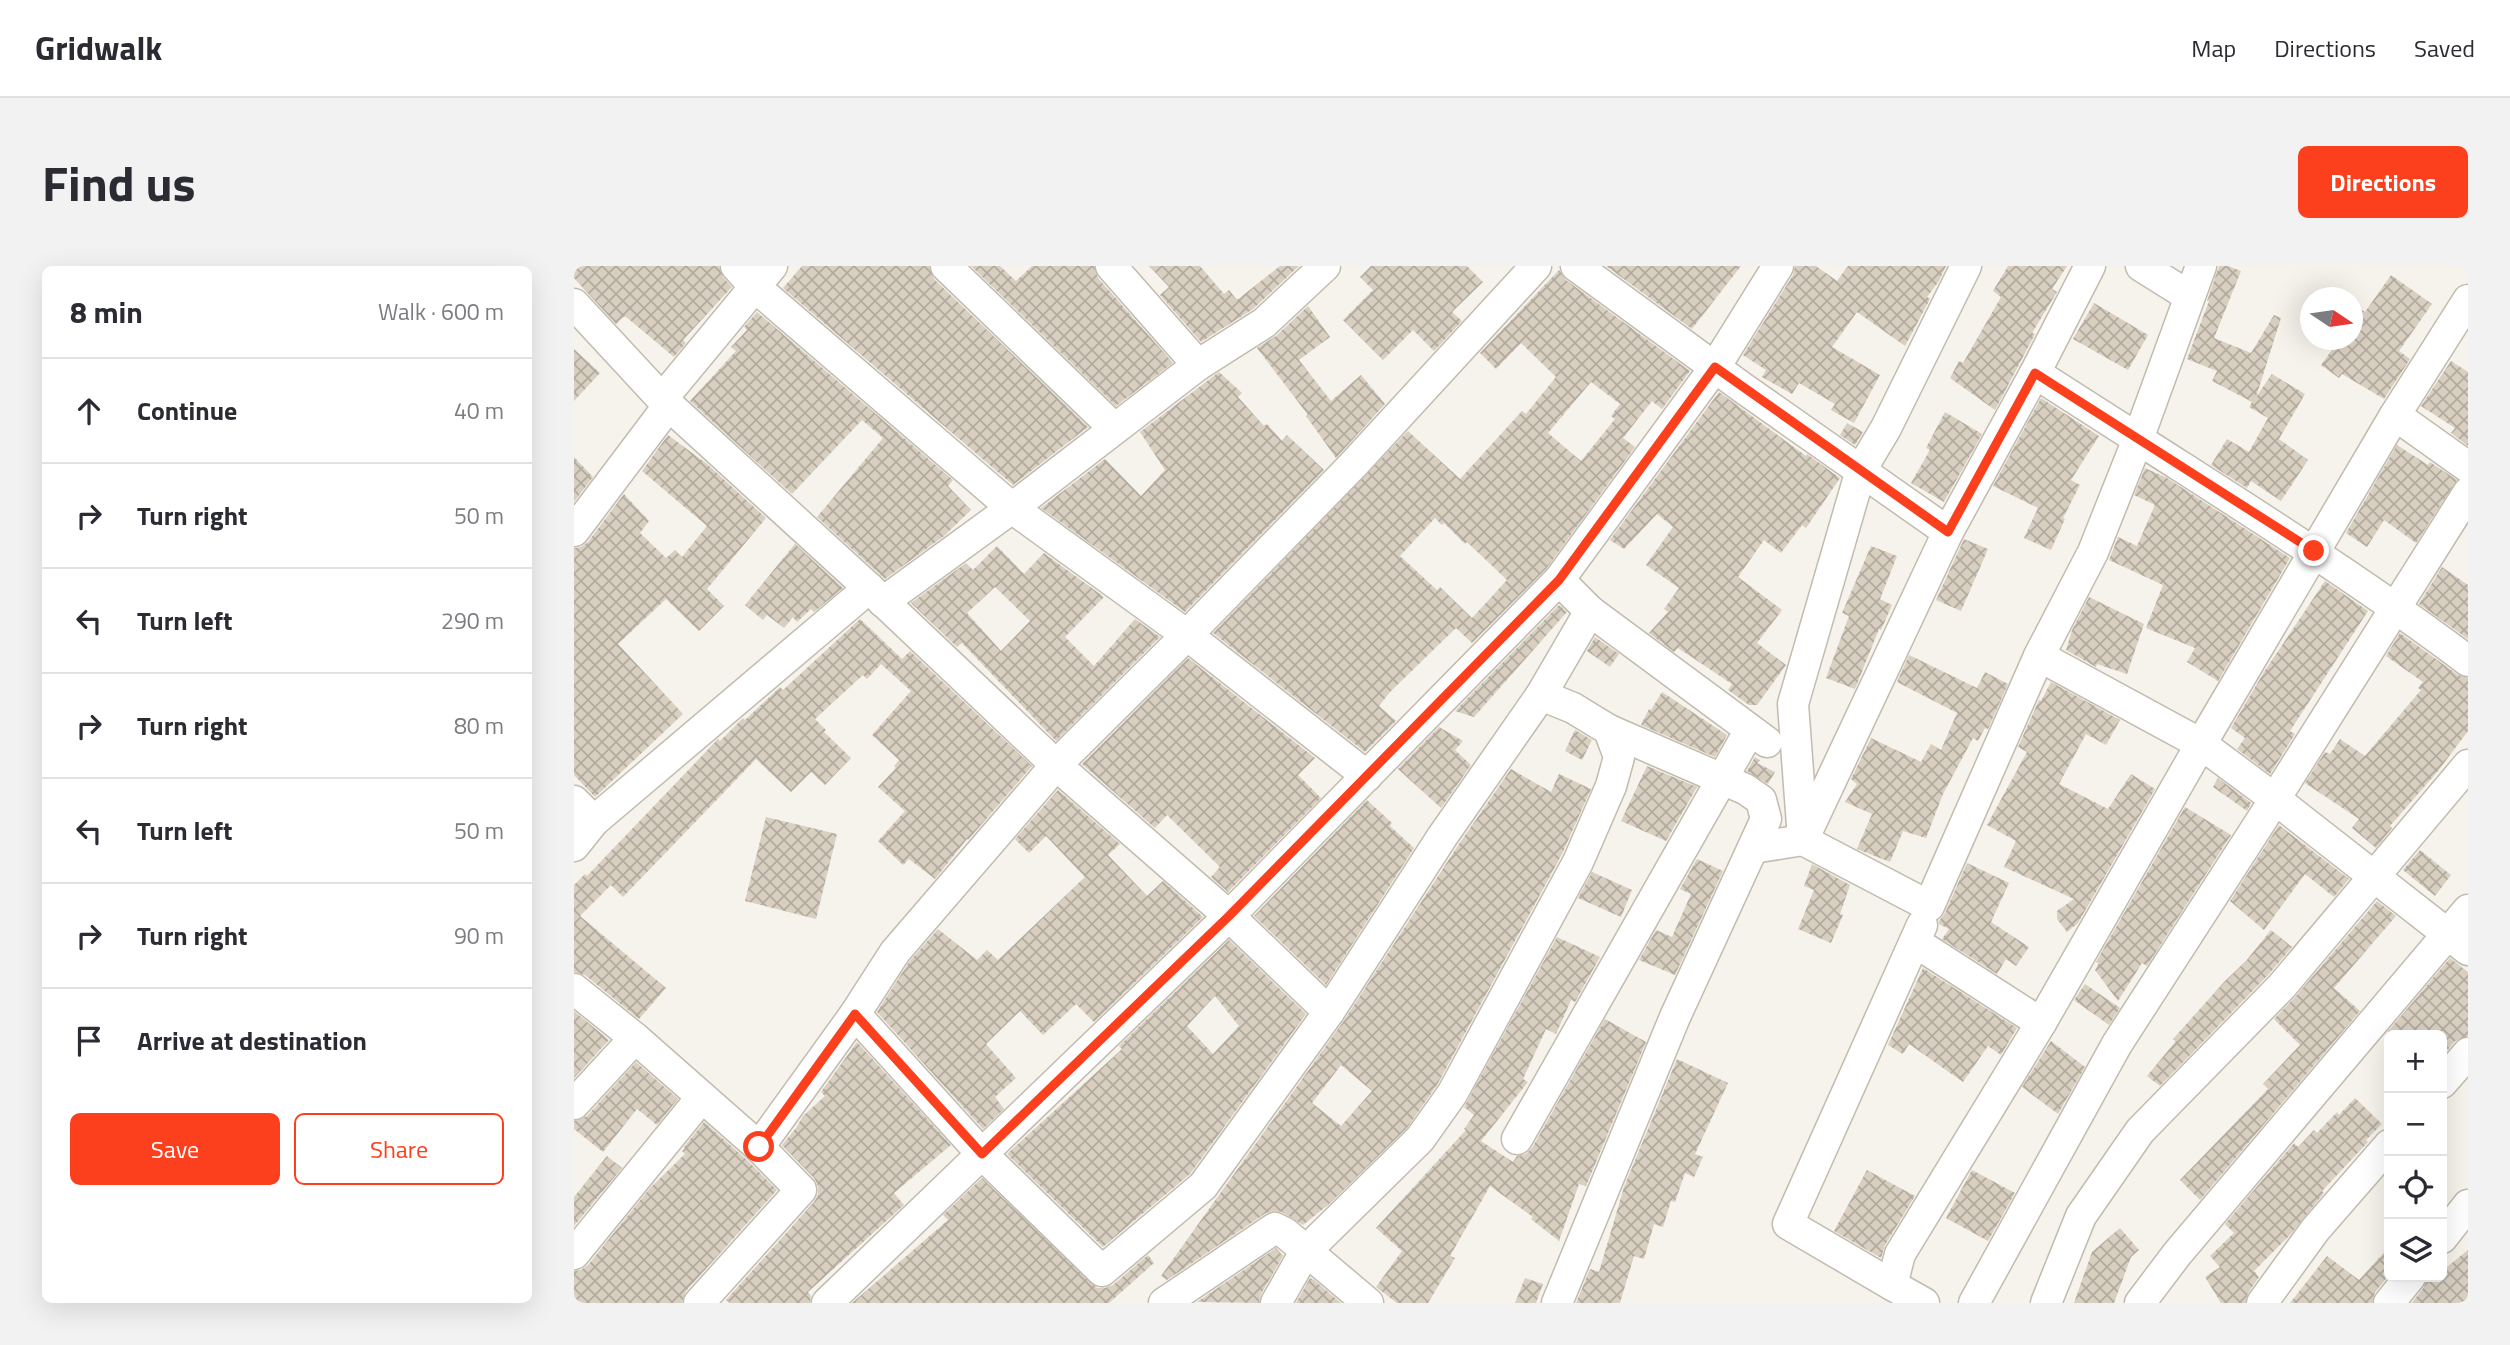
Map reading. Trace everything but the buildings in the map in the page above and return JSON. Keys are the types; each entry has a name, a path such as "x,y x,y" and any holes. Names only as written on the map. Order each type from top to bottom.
{"street":[{"path":"946,266 1114,428"},
{"path":"1111,266 1198,365"},
{"path":"574,846 584,811 876,595 1012,508 1198,365 1264,323 1325,266"},
{"path":"759,1147 855,1014 895,952 1056,765 1353,465 1536,266"},
{"path":"1576,266 1948,532"},
{"path":"827,1303 1229,916 1559,580 1715,367 1778,266"},
{"path":"1803,840 1793,704 1865,474 1966,266"},
{"path":"1803,840 1948,532 2090,266"},
{"path":"2141,266 2189,296"},
{"path":"1924,1303 1788,1224 1915,942 2039,656 2093,552 2138,439 2201,266"},
{"path":"574,531 754,273 1012,508 1187,635 1367,776"},
{"path":"1892,1285 1900,1254 2041,1023 2314,551 2468,300"},
{"path":"574,304 665,402 876,595 1056,765 1229,916 1329,1012"},
{"path":"2035,373 2314,551 2468,661"},
{"path":"2395,415 2468,467"},
{"path":"1974,1303 2117,1044 2468,493"},
{"path":"1517,1139 1721,781 1758,736 1590,611 1559,580"},
{"path":"855,1014 982,1154 1102,1271 1203,1186 1329,1012 1442,837 1541,695 1590,611"},
{"path":"2039,656 2201,744 2457,943"},
{"path":"1541,695 1573,708 1609,730 1721,781 1745,789 1761,800 1766,819 1675,1017 1557,1303"},
{"path":"1276,1303 1305,1251 1420,1139 1452,1094 1578,862 1611,786 1619,757 1609,730"},
{"path":"2046,1303 2081,1216 2140,1131 2283,986 2468,765"},
{"path":"1753,848 1803,840 1929,906"},
{"path":"2140,1303 2177,1254 2457,943 2468,910"},
{"path":"1915,942 2041,1023"},
{"path":"574,989 635,1038 759,1147 801,1190 699,1303"},
{"path":"574,1104 635,1038"},
{"path":"2447,1077 2468,1053"},
{"path":"574,1254 702,1097"},
{"path":"2262,1303 2315,1230 2384,1151"},
{"path":"2447,1232 2468,1205"},
{"path":"1164,1303 1275,1228 1285,1233 1368,1303"},
{"path":"2389,1303 2406,1282"}],"route":[{"path":"759,1147 855,1014 982,1154 1229,916 1559,580 1715,367 1948,532 2035,373 2314,551"}]}
